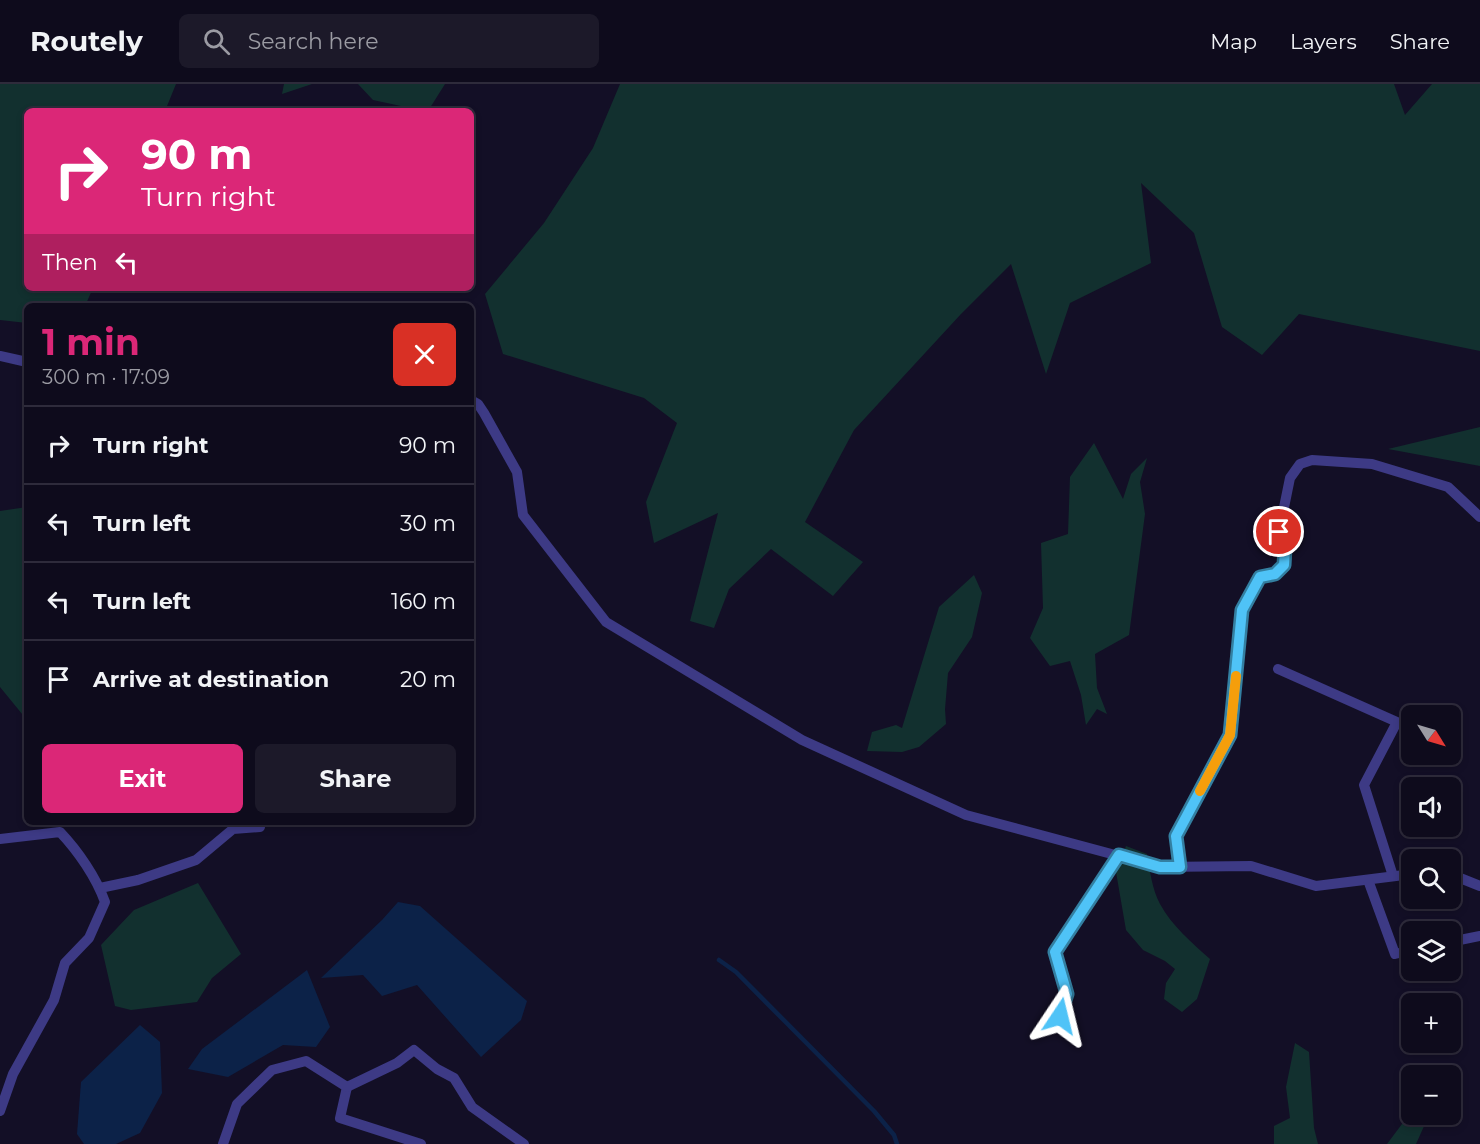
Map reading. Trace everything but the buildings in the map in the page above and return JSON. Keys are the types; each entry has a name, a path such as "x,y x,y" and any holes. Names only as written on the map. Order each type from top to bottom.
{"street":[{"path":"0,356 24,361"},
{"path":"474,402 484,413 517,472 523,515 606,622 802,740 966,815 1160,867 1251,866 1316,886 1401,875"},
{"path":"1180,867 1176,836 1230,735 1242,610 1260,577 1275,574 1284,565 1285,548 1279,532 1282,508 1290,478 1300,464 1312,460 1372,464 1448,487 1480,517"},
{"path":"1278,669 1396,722 1364,785 1393,876"},
{"path":"100,888 138,880 195,860 233,829 260,827"},
{"path":"0,839 60,832 100,888 105,902 89,938 66,963 54,1000 13,1074 0,1111"},
{"path":"1060,1016 1067,994 1055,952 1119,855"},
{"path":"1461,878 1480,886"},
{"path":"1368,880 1395,954 1401,953"},
{"path":"1461,940 1480,936"},
{"path":"347,1088 397,1063 414,1050 436,1069 454,1078 472,1107 524,1144"},
{"path":"223,1144 237,1104 272,1070 306,1061 347,1088"},
{"path":"347,1088 340,1118 421,1144"}],"green space":[{"path":"0,84 176,84 166,108 24,108 24,291 92,291 86,303 24,303 24,323 0,320"},
{"path":"284,84 312,84 282,94"},
{"path":"358,84 445,84 430,108 410,108 373,100"},
{"path":"620,84 1394,84 1405,115 1432,84 1480,84 1480,351 1299,314 1262,355 1222,327 1194,233 1141,183 1151,263 1070,303 1046,374 1011,264 961,314 854,430 805,522 863,562 833,596 771,549 729,589 714,628 690,621 718,513 654,543 646,502 677,423 644,398 503,354 485,294 544,223 593,148"},
{"path":"1480,427 1480,466 1388,449"},
{"path":"1094,443 1123,499 1131,474 1147,458 1140,482 1145,514 1129,635 1095,654 1097,688 1107,714 1097,709 1086,725 1081,695 1070,661 1050,666 1030,638 1043,608 1041,543 1068,534 1070,477"},
{"path":"24,507 24,716 0,687 0,511"},
{"path":"974,575 982,593 972,637 948,673 946,724 919,747 902,752 867,751 872,732 896,725 902,728 939,607"},
{"path":"1126,846 1147,854 1153,886 1160,904 1176,927 1210,959 1197,999 1182,1012 1164,999 1166,983 1175,969 1143,950 1126,930 1116,872"},
{"path":"198,883 241,954 212,978 197,1002 131,1010 115,1006 101,945 134,910"},
{"path":"1295,1043 1309,1052 1314,1128 1318,1144 1274,1144 1274,1126 1290,1118 1286,1087"},
{"path":"1401,1125 1425,1125 1416,1144 1387,1144"}],"water":[{"path":"398,902 420,906 527,1001 521,1020 481,1057 417,985 382,996 363,975 321,978"},
{"path":"307,970 330,1027 316,1047 283,1045 228,1077 188,1069 202,1049"},
{"path":"140,1025 160,1042 162,1093 140,1133 116,1144 84,1144 77,1134 81,1082"}],"waterway":[{"path":"719,960 736,972 874,1111 894,1135 897,1144"}],"slow traffic":[{"path":"1200,791 1230,735 1236,676"}],"route":[{"path":"1060,1016 1067,994 1055,952 1119,855 1160,867 1180,867 1176,836 1230,735 1242,610 1260,577 1275,574 1284,565 1285,548 1279,532"}]}
